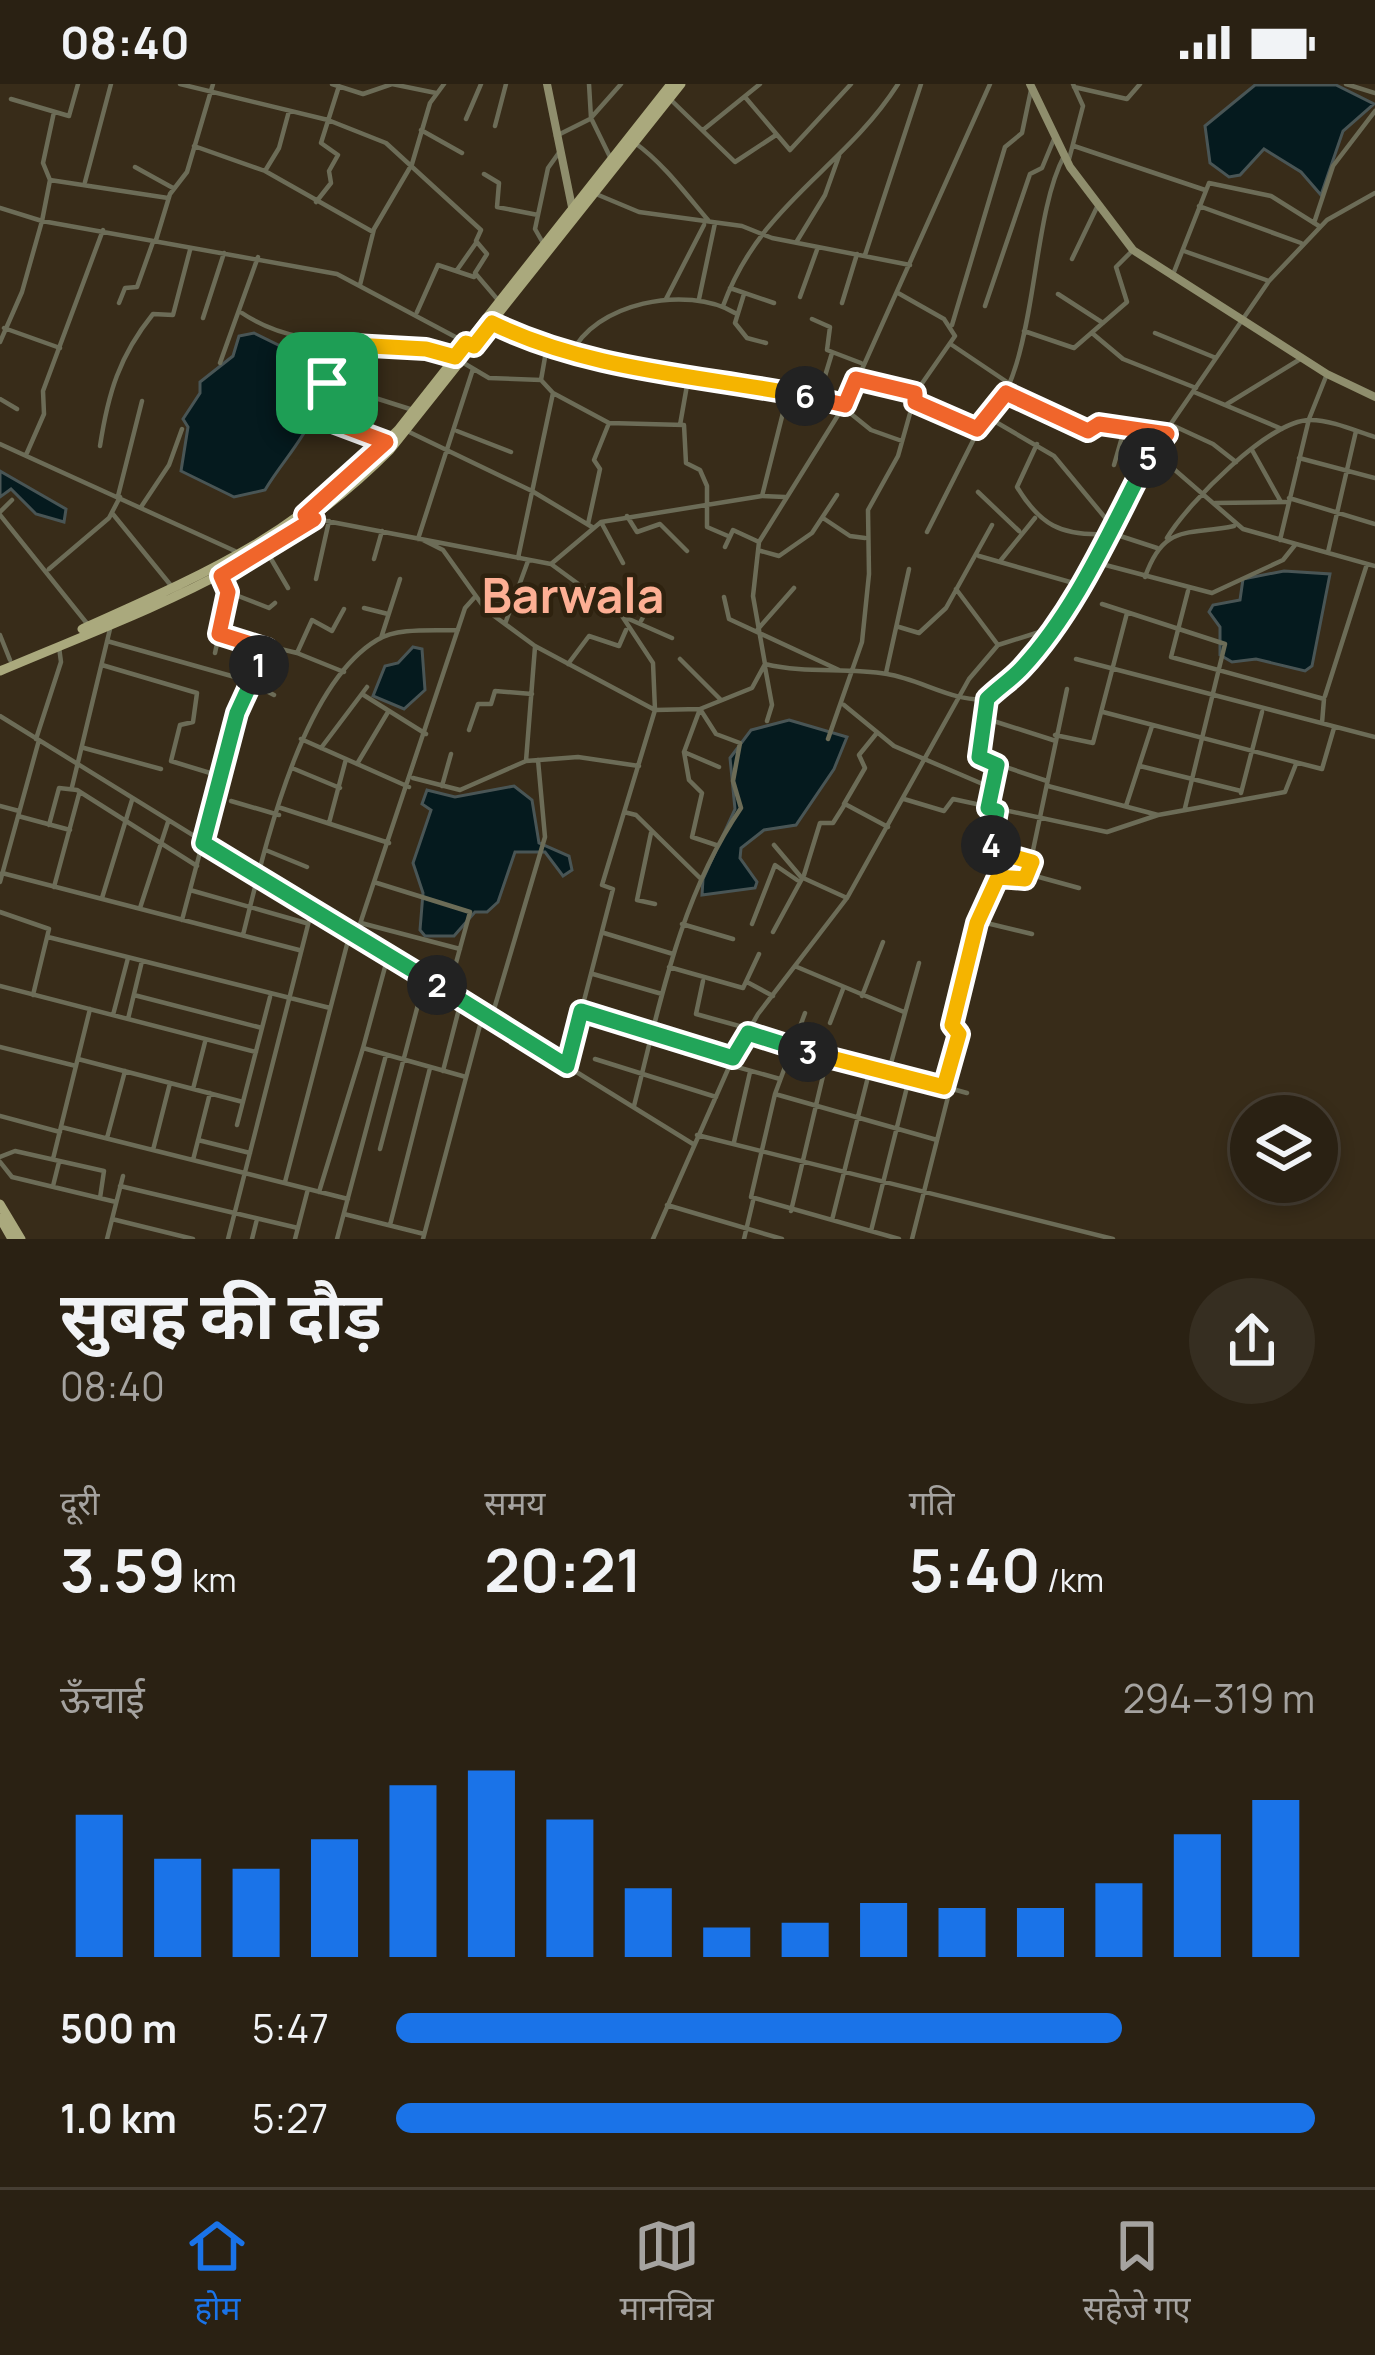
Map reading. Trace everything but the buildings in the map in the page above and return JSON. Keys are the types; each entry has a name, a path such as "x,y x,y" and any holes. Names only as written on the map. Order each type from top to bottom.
{"main road":[{"path":"3,665 241,556 355,486 671,84"},
{"path":"502,303 544,243 595,194 682,84"},
{"path":"3,665 58,646 267,552 403,429 413,410 458,359"},
{"path":"0,1204 16,1239"},
{"path":"0,1218 16,1239"}],"street":[{"path":"11,99 70,115 78,84"},
{"path":"85,182 111,84"},
{"path":"180,84 212,88 328,120 386,143 481,230 458,271"},
{"path":"316,202 331,183 328,173 339,154 322,143 340,86 363,94 392,84 436,93"},
{"path":"360,285 374,232 412,164 421,130 444,84"},
{"path":"466,119 482,84"},
{"path":"495,126 506,84"},
{"path":"547,84 573,214"},
{"path":"589,84 591,118 611,160"},
{"path":"554,137 591,118 621,84"},
{"path":"703,130 760,84"},
{"path":"745,97 791,150 850,84"},
{"path":"723,306 760,233 808,179 839,156 898,84"},
{"path":"842,303 921,84"},
{"path":"767,721 772,704 753,596 759,542 844,406 990,84"},
{"path":"1073,85 1127,99 1140,84"},
{"path":"1346,84 1375,93"},
{"path":"927,532 980,427 1006,393 1024,331 1049,193 1074,146 1083,106 1073,85"},
{"path":"1030,86 1066,160 1133,250 1327,374 1375,397"},
{"path":"829,739 853,670 868,583 865,538 870,503 902,440 915,393 952,345 952,325 1005,147 1022,133 1030,86"},
{"path":"119,302 125,288 137,287 173,188 187,172 212,88"},
{"path":"670,99 738,163 776,136"},
{"path":"265,171 279,148 289,111"},
{"path":"1159,815 1049,784 979,757 987,699 1022,668 1052,628 1094,562 1153,451 1174,426 1240,320 1317,225 1333,166 1375,111"},
{"path":"0,342 22,292 42,221 50,180 43,164 54,112"},
{"path":"421,130 462,153"},
{"path":"986,306 1030,174 1042,168 1054,139"},
{"path":"635,142 661,162 673,184 710,222"},
{"path":"194,146 265,171 374,232"},
{"path":"1074,146 1204,190"},
{"path":"544,243 536,234 538,215 548,168 558,154"},
{"path":"797,241 825,194 839,156"},
{"path":"135,167 173,188"},
{"path":"484,174 500,183 497,207 538,215"},
{"path":"50,180 169,198"},
{"path":"1172,277 1204,190 1213,182 1271,196 1317,225"},
{"path":"1317,225 1375,193"},
{"path":"595,194 639,212 710,222 910,265"},
{"path":"1199,206 1304,244"},
{"path":"1072,259 1097,207"},
{"path":"0,208 42,221 337,274 470,344"},
{"path":"666,299 710,222"},
{"path":"699,301 710,222"},
{"path":"26,454 44,414 43,391 104,230"},
{"path":"476,243 488,254 475,273 502,303"},
{"path":"800,297 818,247"},
{"path":"100,446 105,403 125,350 153,314 173,315 191,248"},
{"path":"1024,331 1070,350 1127,302 1116,267 1133,250"},
{"path":"1184,251 1269,281"},
{"path":"203,318 224,253"},
{"path":"220,363 242,313 258,257"},
{"path":"417,314 438,265 479,279"},
{"path":"730,288 774,303"},
{"path":"898,293 952,325"},
{"path":"735,313 744,294"},
{"path":"1058,294 1103,323"},
{"path":"571,355 581,334 615,311 666,299 723,306 735,313 744,335 766,343"},
{"path":"242,313 279,333 335,344 426,349 506,382 541,380"},
{"path":"812,320 830,327 826,349 861,362"},
{"path":"488,321 595,363 689,374 844,406 871,430 902,440"},
{"path":"4,324 61,348"},
{"path":"1092,333 1123,359 1282,429"},
{"path":"1155,333 1216,358"},
{"path":"335,344 322,418 386,442"},
{"path":"952,345 1007,382"},
{"path":"541,380 547,346"},
{"path":"818,399 832,353"},
{"path":"1227,404 1302,358"},
{"path":"420,539 473,369"},
{"path":"680,425 689,374"},
{"path":"1280,540 1309,419 1327,374"},
{"path":"856,379 915,393"},
{"path":"541,380 553,393 609,423 685,427 686,463 700,470 709,504 707,527 728,536"},
{"path":"327,383 413,410"},
{"path":"518,557 553,393"},
{"path":"762,496 788,393"},
{"path":"1006,393 1088,431 1097,424 1167,434"},
{"path":"0,399 17,409"},
{"path":"48,570 112,513 142,401"},
{"path":"915,402 970,428 980,427"},
{"path":"989,418 1063,465 1108,531"},
{"path":"1145,577 1157,548 1205,494 1236,462 1282,429 1309,419 1375,437"},
{"path":"590,526 600,469 594,460 609,423"},
{"path":"1174,426 1214,444 1236,462"},
{"path":"141,507 169,465 182,429"},
{"path":"403,429 535,493 590,526"},
{"path":"1114,466 1124,430"},
{"path":"457,431 511,452"},
{"path":"1328,552 1356,431"},
{"path":"0,444 241,556"},
{"path":"1036,444 1017,486 1036,518 1073,532 1108,531 1157,548"},
{"path":"1252,450 1286,501"},
{"path":"1153,451 1236,525 1371,565 1324,699 1322,725"},
{"path":"1298,458 1375,478"},
{"path":"978,492 1019,532"},
{"path":"761,551 779,556 823,518 837,495"},
{"path":"551,564 590,526 601,522 762,496 786,497"},
{"path":"1215,503 1223,499 1286,501 1375,524"},
{"path":"12,500 0,513 89,626"},
{"path":"112,513 173,588"},
{"path":"626,516 637,532 660,524 687,551"},
{"path":"309,517 551,564 622,616 671,638"},
{"path":"823,518 853,537 865,538"},
{"path":"1001,560 1019,532 1036,518"},
{"path":"316,579 328,521"},
{"path":"601,522 623,563"},
{"path":"899,627 919,633 945,610 979,556 992,525"},
{"path":"1168,538 1236,525"},
{"path":"725,547 733,530 759,542"},
{"path":"374,559 382,531"},
{"path":"420,539 442,550 474,598 535,646 655,710 700,709 752,688 765,666"},
{"path":"1094,562 1188,591 1220,590 1283,560 1295,545"},
{"path":"267,552 288,588"},
{"path":"979,556 1079,585"},
{"path":"506,624 529,560"},
{"path":"886,674 909,569"},
{"path":"214,653 228,592 221,576"},
{"path":"243,935 302,739 344,672 381,638 400,579"},
{"path":"758,630 794,588"},
{"path":"956,589 998,645"},
{"path":"1188,591 1175,630 1173,658 1324,699"},
{"path":"228,592 269,608 274,603"},
{"path":"641,621 655,594"},
{"path":"724,597 728,618 839,670"},
{"path":"284,1183 353,934 391,844 458,630 474,598"},
{"path":"1102,604 1223,641 1184,810"},
{"path":"364,608 388,614"},
{"path":"297,652 312,620 332,631 344,609"},
{"path":"984,718 1091,745 1127,613"},
{"path":"567,1066 613,889 602,886 655,710 652,663 622,616"},
{"path":"71,789 111,623"},
{"path":"568,664 590,636 619,646 627,628"},
{"path":"653,1239 697,1135 749,1031 847,898 960,697 998,645 1052,628"},
{"path":"381,638 458,630"},
{"path":"219,634 267,649 297,652 344,672"},
{"path":"0,635 3,665"},
{"path":"107,640 235,677"},
{"path":"0,882 59,669 58,646"},
{"path":"526,761 535,646"},
{"path":"182,920 237,713 267,649"},
{"path":"680,659 720,699"},
{"path":"1076,659 1262,712 1375,737"},
{"path":"102,665 196,693 193,722 180,725 171,761 223,777"},
{"path":"765,666 803,673 853,670 886,674 960,697 987,699"},
{"path":"251,683 274,695"},
{"path":"321,748 368,687"},
{"path":"912,1239 959,1034 952,1025 978,920 998,877 1025,879 1028,874 1067,688"},
{"path":"469,730 478,704 491,704 495,691 532,694"},
{"path":"362,694 426,734"},
{"path":"844,705 876,734 922,761 992,788"},
{"path":"700,709 685,752 689,780 702,795 692,838 716,844"},
{"path":"633,1107 682,924 716,844 740,808 734,781 740,744 716,735 700,709"},
{"path":"357,764 388,712"},
{"path":"1102,712 1325,769 1334,728"},
{"path":"1239,802 1262,712"},
{"path":"0,716 693,1144"},
{"path":"1126,806 1152,726"},
{"path":"773,932 820,824 833,823 865,768 859,755 876,734"},
{"path":"302,739 409,787"},
{"path":"84,748 161,769"},
{"path":"685,752 719,767"},
{"path":"442,786 451,754"},
{"path":"412,778 460,790 526,761 578,757 639,766"},
{"path":"328,825 346,759"},
{"path":"344,1214 424,1236 466,1077 542,858 546,825 538,760"},
{"path":"904,799 942,811 952,799 1108,832 1159,815 1286,791 1295,764"},
{"path":"988,808 997,765"},
{"path":"1141,766 1241,790"},
{"path":"292,768 340,788"},
{"path":"49,824 58,790 71,789 197,866"},
{"path":"54,886 79,792"},
{"path":"102,899 132,800"},
{"path":"231,801 391,844"},
{"path":"844,804 888,827"},
{"path":"0,806 70,830"},
{"path":"623,811 636,814 700,878"},
{"path":"987,861 997,811"},
{"path":"140,909 168,822"},
{"path":"652,833 637,900 656,904"},
{"path":"774,845 799,879"},
{"path":"990,850 1032,862"},
{"path":"268,851 308,867"},
{"path":"752,924 776,865 847,898"},
{"path":"2,873 302,950"},
{"path":"1028,874 1079,888"},
{"path":"376,882 470,912 448,992"},
{"path":"190,890 308,924"},
{"path":"228,1239 312,909"},
{"path":"0,912 47,927 33,994"},
{"path":"978,920 1032,934"},
{"path":"361,923 460,949"},
{"path":"682,924 733,939"},
{"path":"604,933 673,954"},
{"path":"48,938 330,1008"},
{"path":"862,996 883,942"},
{"path":"669,968 740,988 759,954"},
{"path":"319,1192 388,956"},
{"path":"113,1015 128,958"},
{"path":"128,1019 142,961"},
{"path":"888,1074 920,964"},
{"path":"796,968 904,1012"},
{"path":"593,974 662,994"},
{"path":"704,978 696,1014 790,1047 967,1093"},
{"path":"380,1150 425,979"},
{"path":"747,982 773,996"},
{"path":"0,986 256,1052"},
{"path":"830,1023 843,989"},
{"path":"237,1125 271,994"},
{"path":"134,995 262,1028"},
{"path":"443,1071 461,1000"},
{"path":"53,1186 61,1129 90,1009"},
{"path":"581,1011 780,1079"},
{"path":"744,1239 775,1094 805,1013"},
{"path":"193,1089 205,1039"},
{"path":"0,1047 125,1071 243,1102"},
{"path":"363,1048 466,1077"},
{"path":"337,1239 386,1054"},
{"path":"791,1211 827,1057"},
{"path":"595,1059 716,1097"},
{"path":"390,1225 430,1067"},
{"path":"831,1222 870,1069"},
{"path":"107,1138 125,1071"},
{"path":"734,1143 750,1072"},
{"path":"873,1235 909,1079"},
{"path":"153,1150 170,1083"},
{"path":"193,1160 210,1093"},
{"path":"775,1094 937,1140"},
{"path":"0,1116 348,1199"},
{"path":"697,1135 802,1157 1113,1239"},
{"path":"198,1140 250,1153"},
{"path":"100,1198 105,1172 11,1150 0,1159 8,1175 53,1186 100,1198 116,1202"},
{"path":"107,1239 123,1176"},
{"path":"120,1186 298,1228"},
{"path":"295,1239 308,1189"},
{"path":"753,1201 899,1239"},
{"path":"667,1205 782,1239"},
{"path":"112,1219 193,1239"},
{"path":"252,1239 257,1219"}],"water":[{"path":"1255,85 1336,85 1374,104 1343,131 1321,195 1301,172 1264,149 1240,175 1229,177 1210,163 1205,126"},
{"path":"254,333 317,364 319,399 306,431 265,490 234,497 181,471 188,427 183,419 200,393 200,382 233,356 239,336"},
{"path":"0,471 66,509 64,522 36,514 11,489 0,497"},
{"path":"1284,571 1330,574 1312,666 1305,671 1256,659 1232,662 1220,655 1220,627 1209,612 1213,605 1240,600 1243,579"},
{"path":"413,647 422,649 425,690 404,709 373,696 385,666 398,663"},
{"path":"789,720 847,737 834,769 796,825 764,830 741,848 740,858 757,882 755,888 702,895 703,879 735,809 730,758 751,730"},
{"path":"514,786 532,800 539,843 569,856 572,870 563,876 545,852 515,852 498,902 487,912 475,912 454,936 425,936 420,930 423,893 413,863 431,810 422,804 427,790 455,797"}],"district":[{"name":"Barwala","path":"573,596"}],"route":[{"path":"492,323 595,363 695,374 845,405 856,379 915,393 915,402 974,429 989,418 1006,393 1088,431 1099,424 1167,434 1148,457 1094,562 1048,633 1022,668 987,699 979,757 997,765 988,808 997,811 990,850 1032,862 1025,879 998,877 978,920 952,1025 959,1034 944,1087 748,1033 733,1058 581,1011 567,1066 203,843 237,713 267,649 219,634 228,592 221,576 314,519 305,515 386,442 322,418 327,383 335,344 426,349 455,357 466,343 474,346 492,323"}]}
